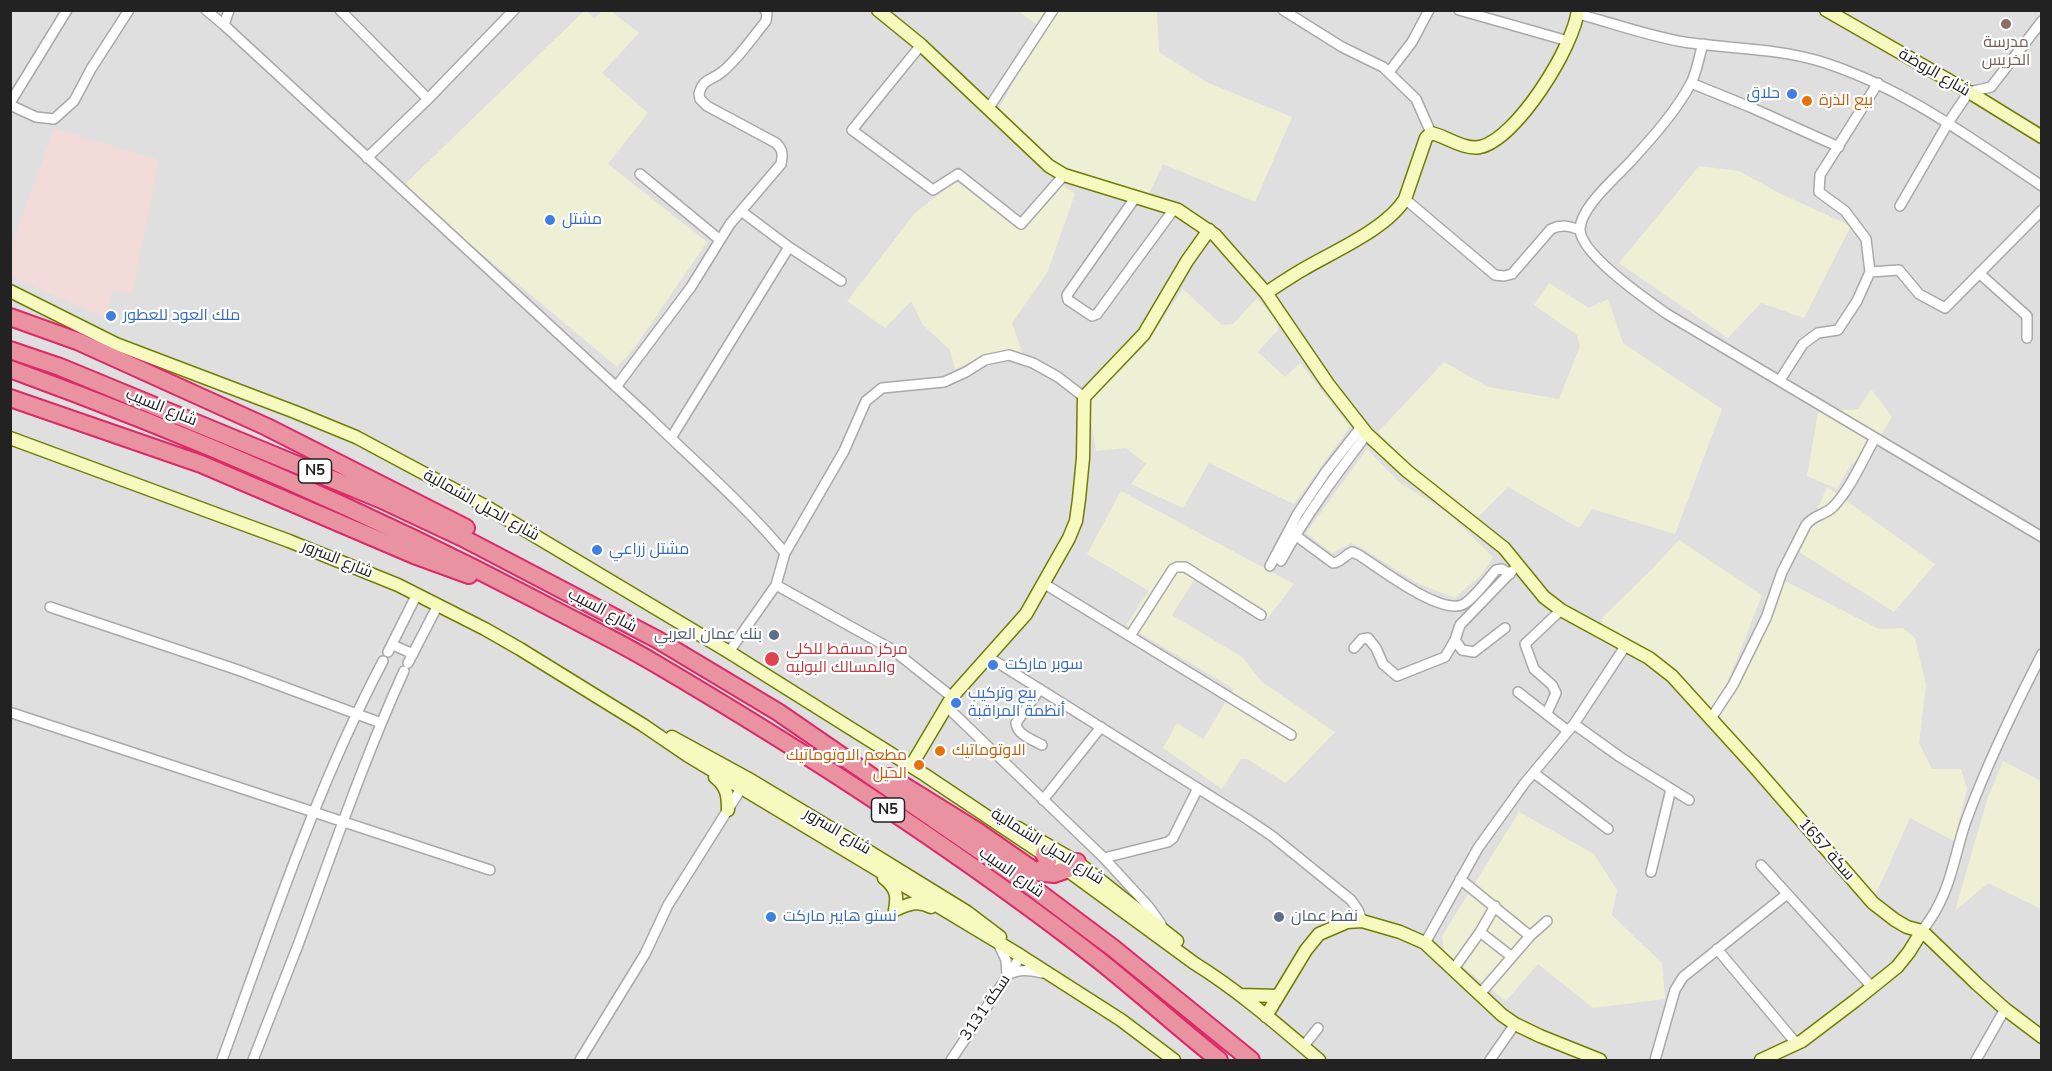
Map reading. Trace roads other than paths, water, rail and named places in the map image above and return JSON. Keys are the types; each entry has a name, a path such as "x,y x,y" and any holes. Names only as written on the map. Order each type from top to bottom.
{"highway":[{"path":"10,317 87,345 267,428 407,497 545,571 658,640"},
{"name":"شارع السيب","path":"10,350 81,375 380,499 463,538 658,640 778,712 1025,882 1113,948 1251,1060"},
{"name":"شارع السيب","path":"10,369 273,474 463,562 653,662 839,776 1017,899 1101,963 1219,1060"},
{"path":"10,399 201,464 414,555 532,598"},
{"path":"778,712 793,716 977,831 1036,872 1054,874 1071,867"},
{"path":"1036,872 1047,866 1048,861 1044,855"}],"street":[{"path":"68,10 10,104 36,117 54,119 74,101 91,69 129,10"},
{"path":"206,10 735,497 785,553"},
{"path":"224,25 229,10"},
{"path":"340,10 428,99"},
{"path":"366,158 428,99 514,10"},
{"path":"616,387 691,287 741,211 781,164 783,155 776,143 707,106 700,99 699,94 705,81 729,66 766,21 765,10"},
{"name":"سكة 1657","path":"878,10 921,45 1049,166 1064,175 1174,209 1209,230 1266,293 1299,344 1364,431 1407,471 1504,548 1514,569 1561,610 1649,658 1672,676 1873,903 1907,927 1922,931 2006,1009 2042,1037"},
{"path":"988,109 1053,10"},
{"path":"1284,10 1342,47 1383,67 1416,99 1431,133 1470,147 1480,147 1491,142 1513,124 1528,107 1553,73 1578,13 1682,41 1787,53 1821,62 1878,83 1948,123 2042,186"},
{"path":"1389,72 1412,42 1429,10"},
{"path":"1459,10 1568,41"},
{"name":"شارع الروضة","path":"1826,10 2042,137"},
{"path":"1900,206 1948,123 1969,92 1991,87 2042,21"},
{"path":"1702,44 1691,83 1665,121 1632,161 1594,200 1583,218 1580,230 1585,244 1634,292 1668,314 2042,537"},
{"path":"921,45 852,130 933,190 958,174 1021,224 1064,175"},
{"path":"1691,83 1839,147"},
{"path":"1780,380 1803,344 1818,333 1838,330 1857,301 1870,272 1866,239 1845,211 1819,192 1820,175 1878,83"},
{"path":"1266,293 1366,234 1400,209 1426,138 1431,133"},
{"path":"640,174 720,240"},
{"path":"1135,198 1067,295 1068,300 1092,316 1097,315 1174,209"},
{"path":"1405,200 1486,269 1504,276 1512,274 1551,229 1559,225 1580,230"},
{"path":"1870,272 1899,270 1919,294 1945,308 2042,210"},
{"path":"741,211 789,248 841,281"},
{"path":"911,766 949,702 1026,614 1069,538 1076,521 1083,458 1084,397 1143,334 1187,261 1209,230"},
{"path":"671,438 789,248"},
{"path":"1979,273 2027,316 2027,338"},
{"name":"شارع الحيل الشمالية","path":"10,291 116,344 356,437 485,506 729,652 925,775 1044,855 1071,867 1194,963 1216,976"},
{"path":"729,652 776,585 785,553 844,451 866,401 882,388 944,382 986,360 1009,355 1033,363 1058,377 1084,397"},
{"path":"1281,561 1295,535 1364,431"},
{"path":"1270,566 1298,513 1325,473 1364,431"},
{"name":"شارع السرور","path":"10,438 300,545 417,594 511,644 643,725 687,755 744,783 967,912 992,930 1021,956"},
{"path":"1710,720 1733,685 1766,618 1782,572 1806,525 1809,520 1826,513 1833,507 1851,482 1875,438"},
{"path":"1295,535 1333,563 1338,563 1345,555 1352,552 1359,555 1402,584 1442,605 1456,607 1464,604 1496,570 1514,569"},
{"path":"1130,636 1173,569 1178,567 1185,567 1261,615"},
{"path":"1354,648 1362,639 1368,638 1376,648 1383,664 1397,676 1445,657 1455,640 1460,625 1514,569"},
{"path":"1043,583 1291,735"},
{"path":"776,585 893,650 949,702 1043,800 1104,858 1148,906 1166,932"},
{"path":"222,1060 313,812 356,713 417,594"},
{"path":"253,1060 381,723 438,605"},
{"path":"50,607 238,670 381,723"},
{"path":"1547,713 1556,693 1552,685 1533,669 1525,644 1561,610"},
{"path":"1455,640 1462,650 1474,652 1505,628"},
{"path":"1425,943 1460,879 1502,814 1571,727 1626,645"},
{"path":"388,653 408,663"},
{"path":"1761,1060 1796,1043 1897,967 1922,931 1937,908 1949,880 1966,822 1997,746 2042,654"},
{"path":"987,656 1263,831 1351,900 1362,921"},
{"path":"1040,689 1016,723 1016,728 1042,745"},
{"path":"1518,692 1547,713 1689,800"},
{"path":"12,713 490,870"},
{"name":"شارع السرور","path":"643,725 687,744 796,820 1021,956 1121,1020 1174,1060"},
{"path":"1043,800 1101,727"},
{"path":"687,755 695,765 725,786 728,795 728,810"},
{"path":"1534,772 1608,829"},
{"name":"شارع الحيل الشمالية","path":"925,775 957,790 1138,909 1319,1060"},
{"path":"580,1060 645,954 668,905 744,783"},
{"path":"1104,858 1168,842 1173,838 1198,788"},
{"path":"1651,872 1671,789"},
{"path":"796,820 802,830 886,880 895,888 898,896 895,910 916,902 927,904 938,911 948,912"},
{"path":"1071,867 1088,844"},
{"path":"1761,865 1872,987"},
{"path":"1460,879 1530,936"},
{"path":"1654,1060 1675,990 1683,977 1787,894"},
{"path":"1453,970 1495,906"},
{"path":"1263,1013 1319,934 1347,922 1362,921 1400,932 1425,943 1502,1015 1515,1024 1600,1060"},
{"path":"1479,994 1530,936 1547,921"},
{"path":"1480,932 1512,957"},
{"path":"998,943 1006,960 1007,975 1027,969 1050,975"},
{"path":"1717,949 1796,1043"},
{"name":"سكة 3131","path":"951,1060 1021,956"},
{"path":"1241,995 1277,996"},
{"path":"1277,996 1282,1029"},
{"path":"1976,1060 2006,1009"},
{"path":"1490,1060 1515,1024"},
{"path":"1303,1047 1318,1028"}],"place":[{"name":"مدرسة الخريس","path":"2006,24"},
{"name":"حلاق","path":"1792,94"},
{"name":"بيع الذرة","path":"1807,101"},
{"name":"مشتل","path":"550,220"},
{"name":"ملك العود للعطور","path":"111,316"},
{"name":"مشتل زراعي","path":"597,550"},
{"name":"بنك عمان العربي","path":"774,635"},
{"name":"مركز مسقط للكلى والمسالك البوليه","path":"772,659"},
{"name":"سوبر ماركت","path":"993,665"},
{"name":"بيع وتركيب أنظمة المراقبة","path":"956,703"},
{"name":"الاوتوماتيك","path":"940,751"},
{"name":"مطعم الاوتوماتيك الحيل","path":"919,765"},
{"name":"نستو هايبر ماركت","path":"771,917"},
{"name":"نفط عمان","path":"1279,917"}]}
